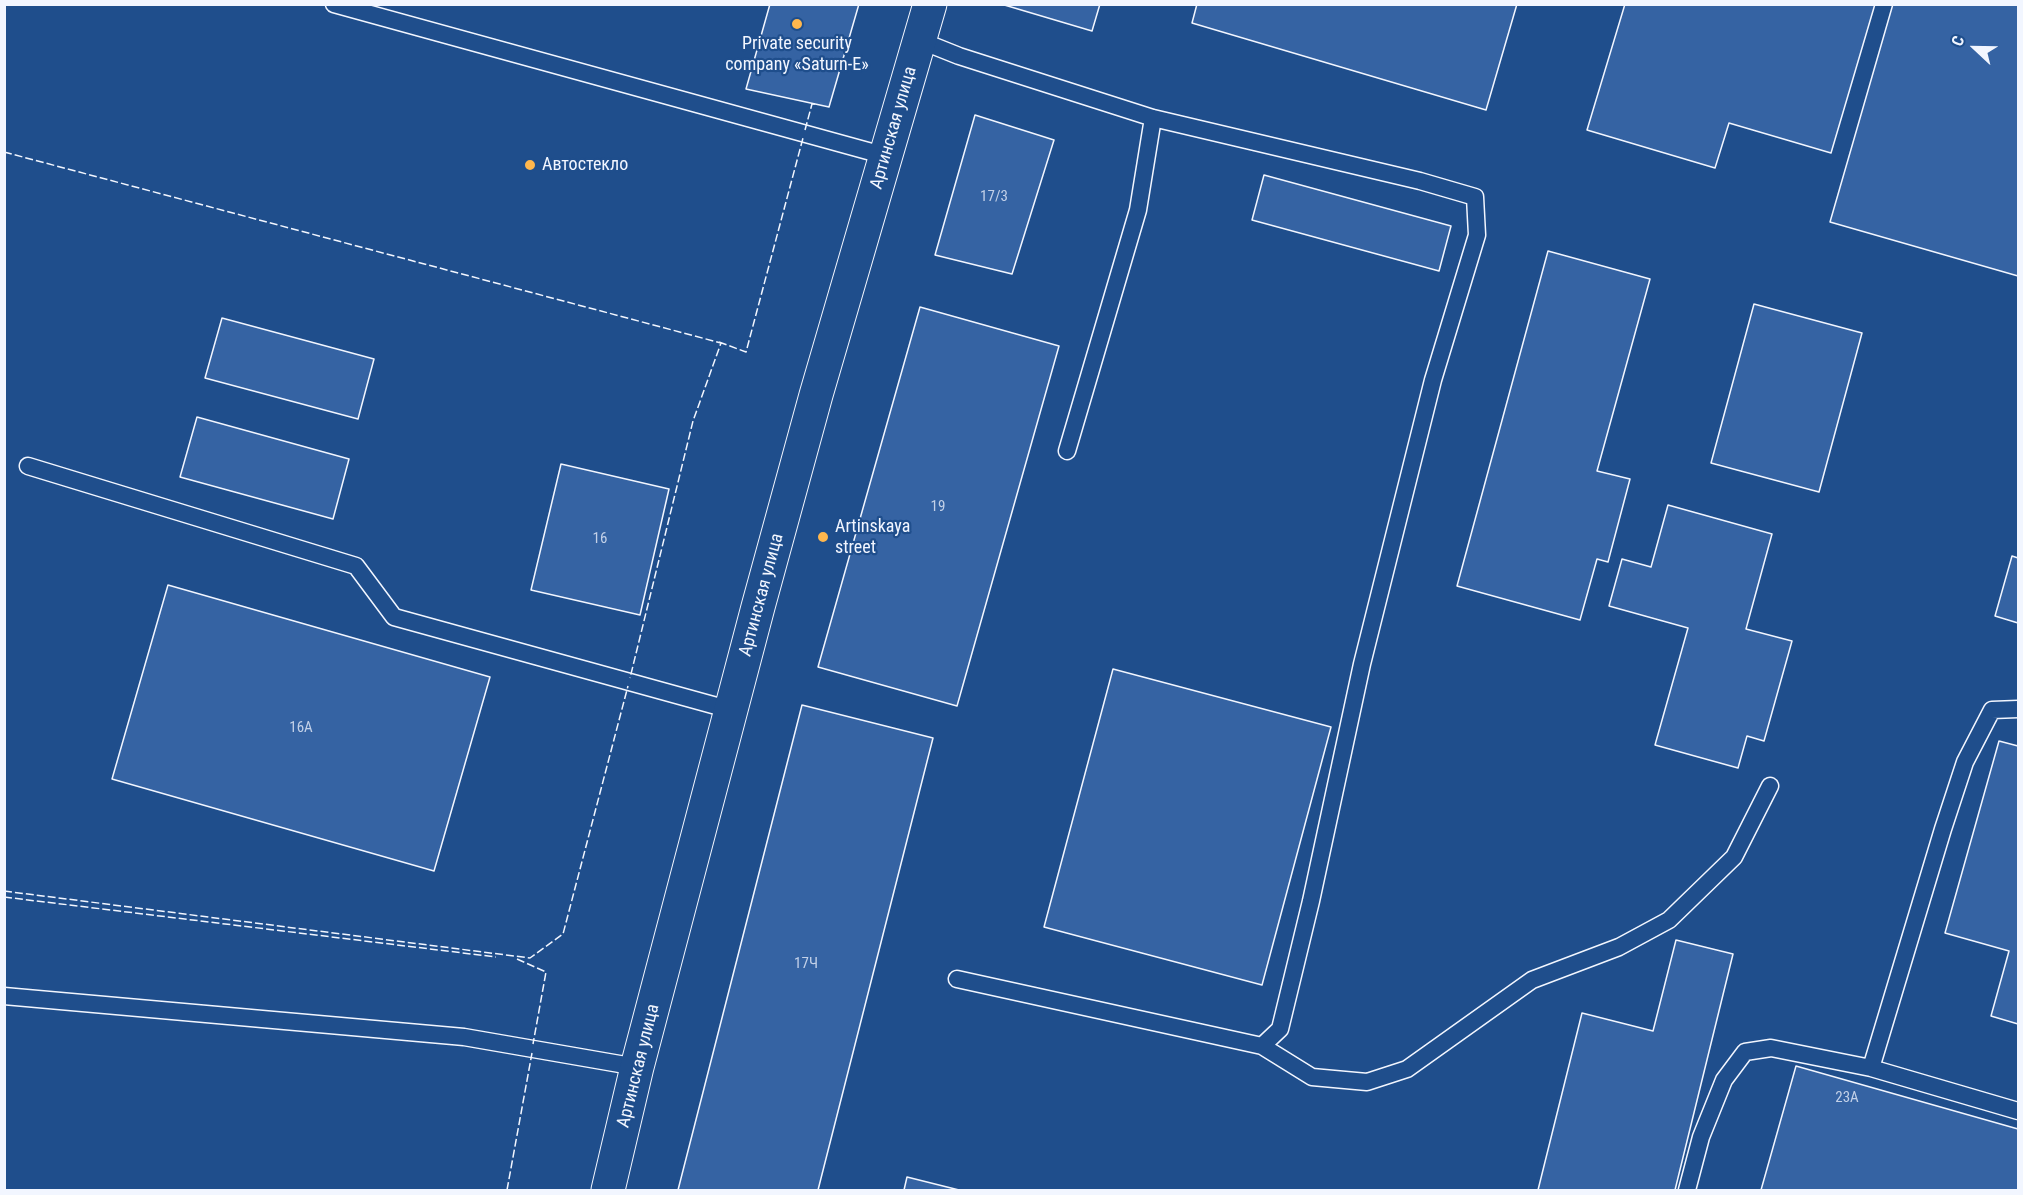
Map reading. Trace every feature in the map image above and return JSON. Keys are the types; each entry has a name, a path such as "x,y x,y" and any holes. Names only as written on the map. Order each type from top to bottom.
{"street":[{"name":"Артинская улица","path":"609,1191 638,1067 816,395 930,4"}],"lane":[{"path":"334,4 886,156"},
{"path":"919,40 959,56 1153,118 1420,181 1475,197 1477,235 1421,426 1362,664 1311,902 1280,1029 1263,1047"},
{"path":"1067,451 1138,210 1153,118"},
{"path":"28,466 356,566 394,617 731,710"},
{"path":"1871,1068 1942,829 1965,762 1992,711 2019,709"},
{"path":"957,979 1263,1047 1312,1077 1367,1082 1407,1070 1532,980 1619,947 1669,920 1734,857 1770,786"},
{"path":"4,996 464,1037 638,1067"},
{"path":"1687,1191 1701,1137 1724,1080 1745,1052 1771,1048 1871,1068 2019,1111"}],"building":[{"path":"770,4 859,4 829,107 746,89"},
{"path":"1001,4 1100,4 1092,31"},
{"path":"1197,4 1517,4 1486,110 1192,23"},
{"path":"1625,4 1875,4 1831,153 1729,123 1715,168 1587,130"},
{"path":"1893,4 2018,4 2018,276 1830,222"},
{"path":"975,115 1054,140 1012,274 935,255"},
{"path":"1264,175 1451,226 1439,271 1252,220"},
{"path":"1548,251 1650,279 1597,471 1630,479 1608,562 1597,559 1580,620 1457,586"},
{"path":"1754,304 1862,333 1819,492 1711,463"},
{"path":"920,307 1059,346 957,706 818,667"},
{"path":"222,318 374,359 358,419 205,378"},
{"path":"197,417 349,459 333,519 180,477"},
{"path":"561,464 669,489 640,615 531,590"},
{"path":"1668,505 1772,534 1746,629 1792,641 1764,741 1747,736 1738,768 1655,745 1688,628 1609,606 1622,559 1651,567"},
{"path":"2012,556 2018,558 2018,623 1995,616"},
{"path":"168,585 490,677 434,871 112,779"},
{"path":"1113,669 1331,727 1262,985 1044,927"},
{"path":"802,705 933,738 818,1190 678,1190"},
{"path":"1999,741 2018,746 2018,1024 1991,1016 2009,951 1945,933"},
{"path":"1676,940 1733,954 1675,1190 1538,1190 1582,1013 1653,1031"},
{"path":"1796,1066 2018,1129 2018,1190 1761,1190"},
{"path":"907,1177 959,1190 904,1190"}],"fence":[{"path":"805,130 812,104 815,104"},
{"path":"719,342 746,352 803,138"},
{"path":"4,152 721,343 693,421 630,678"},
{"path":"4,891 530,958 563,934 628,686"},
{"path":"4,897 496,957"},
{"path":"517,959 546,972 533,1044"},
{"path":"507,1190 532,1053"}],"place":[{"name":"Private security company «Saturn-E»","path":"797,24"},
{"name":"Автостекло","path":"530,165"},
{"name":"Artinskaya street","path":"823,537"}]}
